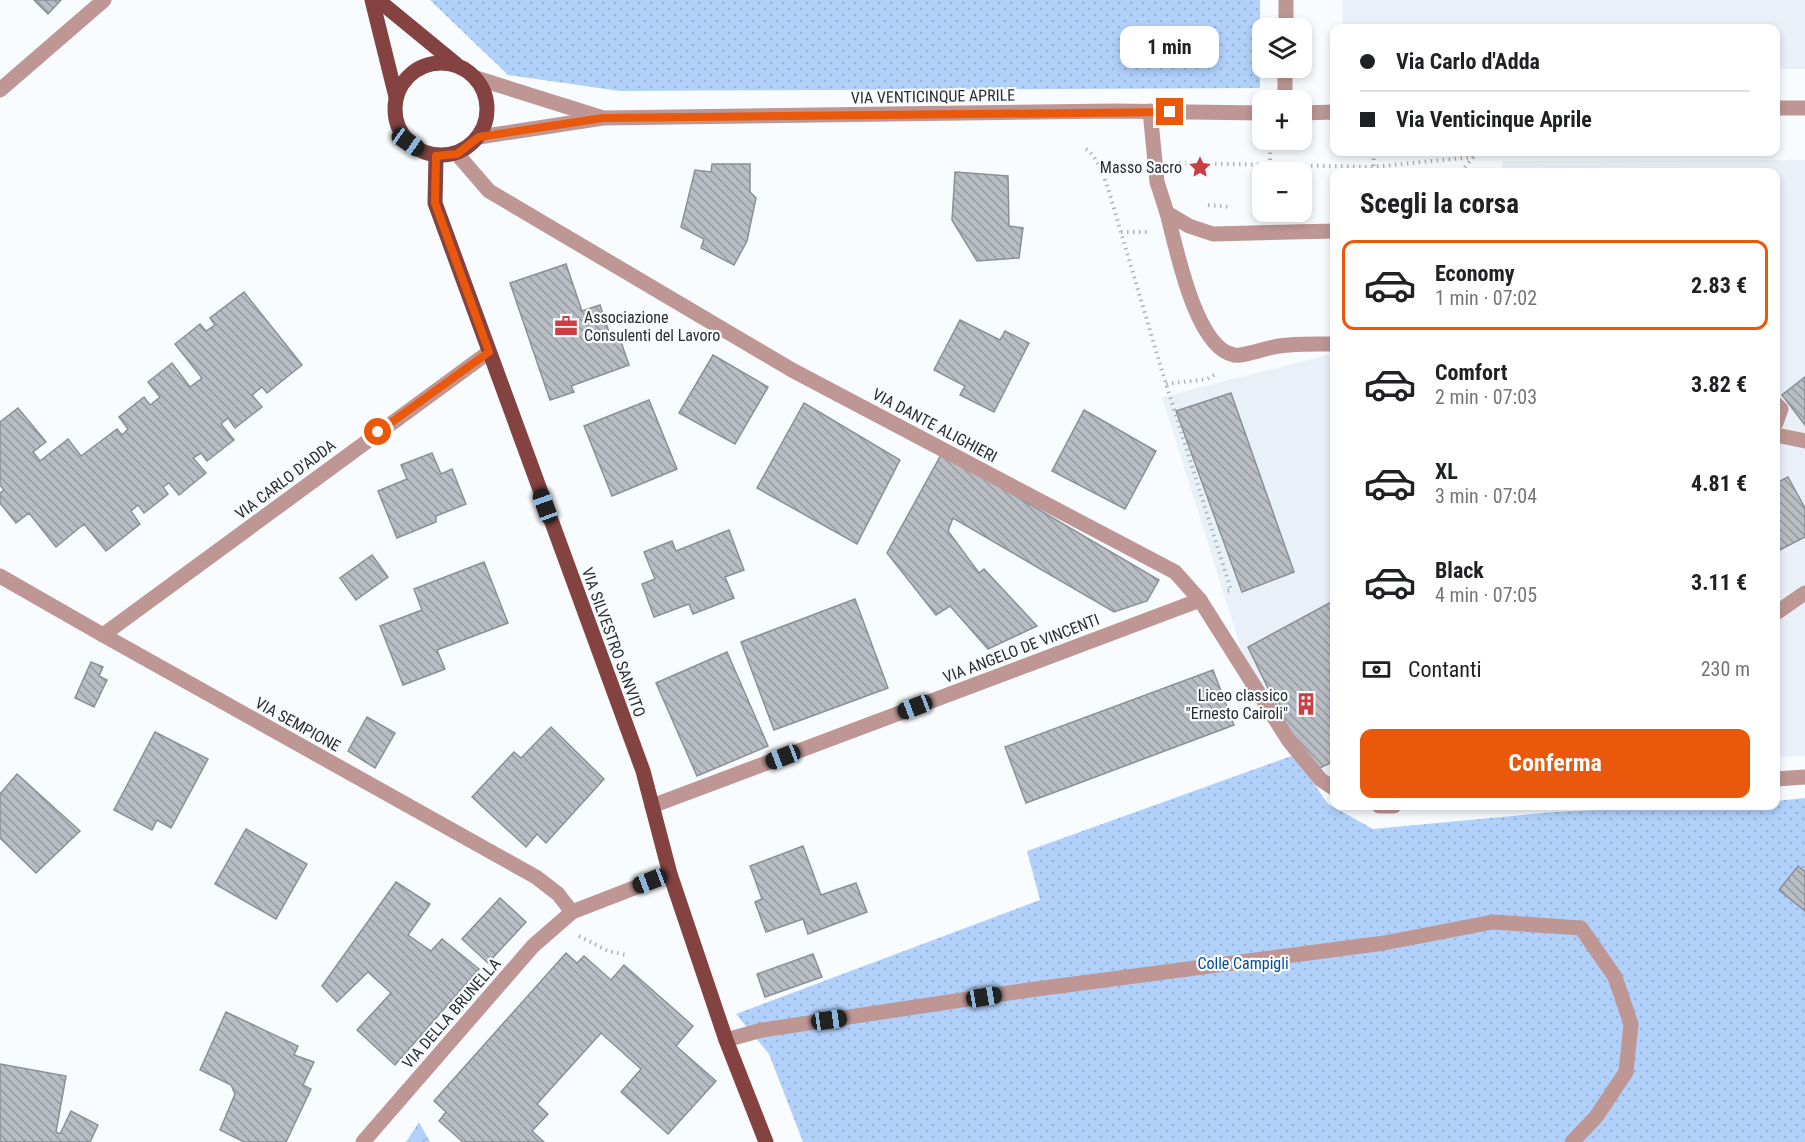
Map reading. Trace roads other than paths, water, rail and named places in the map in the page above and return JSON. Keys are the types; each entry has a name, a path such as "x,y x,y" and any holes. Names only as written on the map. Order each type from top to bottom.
{"main road":[{"path":"372,0 396,97 395,113 399,128 408,142 421,151 436,156 457,154 479,137 486,123 488,107 485,92 476,78 458,66 378,0"},
{"path":"396,97 403,83 413,72 427,65 443,63 458,66"},
{"name":"VIA SILVESTRO SANVITO","path":"436,156 435,203 643,771 670,874 726,1040 766,1142"}],"street":[{"path":"0,90 104,0"},
{"path":"1286,0 1286,18"},
{"name":"VIA VENTICINQUE APRILE","path":"476,78 603,118"},
{"path":"1780,108 1805,108"},
{"path":"1150,111 1157,182 1185,284 1197,315 1216,345 1235,356 1280,346 1330,344"},
{"name":"VIA VENTICINQUE APRILE","path":"479,137 603,118 1150,111 1252,113"},
{"path":"1312,113 1330,112"},
{"name":"VIA DANTE ALIGHIERI","path":"457,154 489,191 792,370 1175,572 1200,600 1288,741 1321,780 1330,786"},
{"path":"1167,213 1189,226 1213,234 1330,231"},
{"name":"VIA CARLO D'ADDA","path":"103,635 489,352"},
{"path":"1780,436 1805,441"},
{"name":"VIA SEMPIONE","path":"0,576 536,877 558,894 572,912"},
{"path":"1780,610 1805,593"},
{"name":"VIA ANGELO DE VINCENTI","path":"652,806 1200,600"},
{"path":"1780,779 1805,777"},
{"name":"VIA DELLA BRUNELLA","path":"363,1142 533,946 572,912 670,874"},
{"path":"726,1040 762,1030 1029,990 1383,944 1493,922 1581,928 1615,977 1631,1024 1626,1072 1596,1117 1572,1142"}],"place":[{"name":"Masso Sacro","path":"1200,167"},
{"name":"Associazione Consulenti del Lavoro","path":"566,326"},
{"name":"Liceo classico \"Ernesto Cairoli\"","path":"1306,704"}],"park label":[{"name":"Colle Campigli","path":"1243,963"}]}
